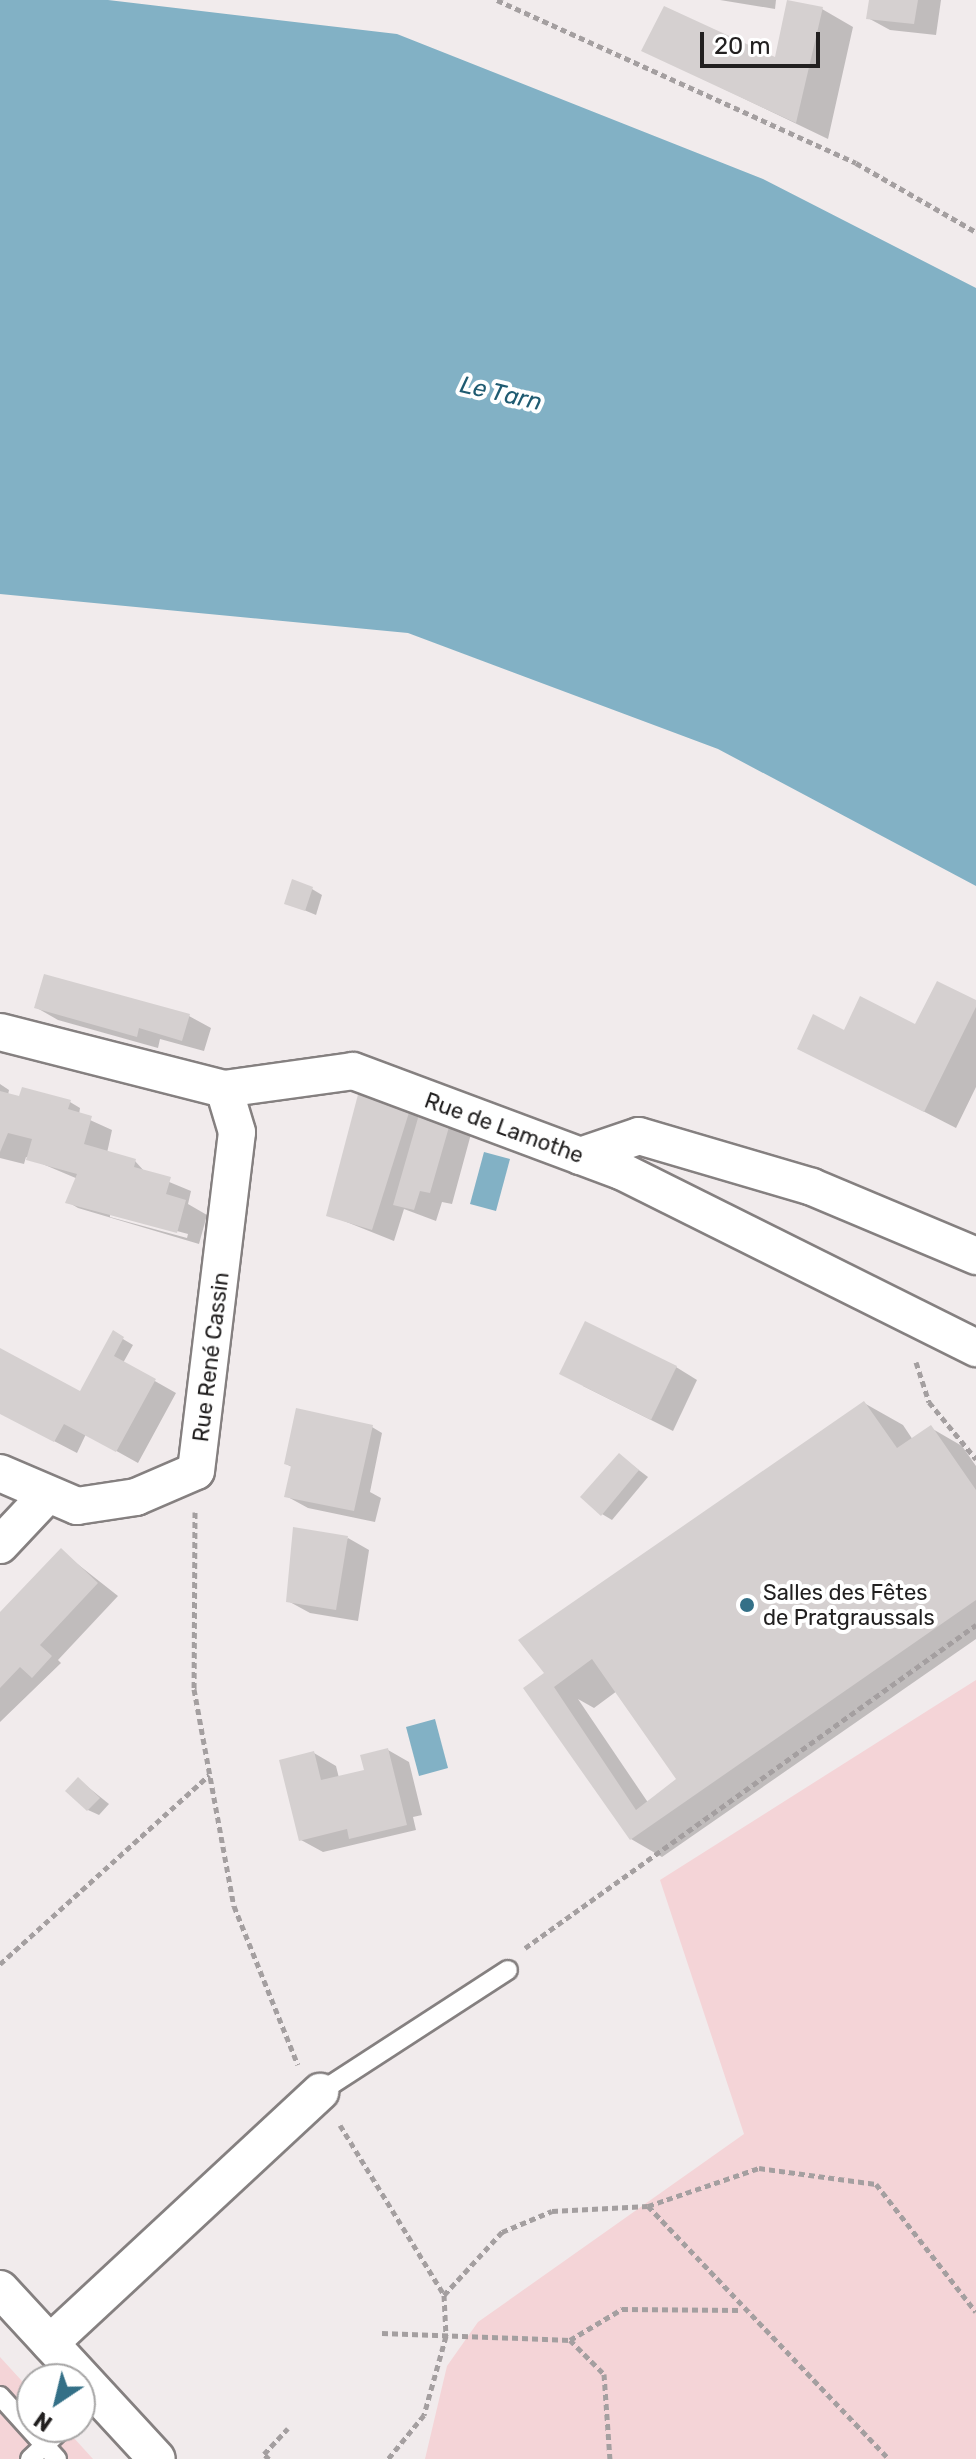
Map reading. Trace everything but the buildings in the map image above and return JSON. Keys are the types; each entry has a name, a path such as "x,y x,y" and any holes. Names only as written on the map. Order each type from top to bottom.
{"street":[{"name":"Rue de Lamothe","path":"0,1032 224,1089 353,1071 621,1171 976,1348"},
{"name":"Rue René Cassin","path":"0,1473 77,1506 136,1497 196,1471 237,1132 224,1089"},
{"path":"580,1156 639,1136 812,1187 976,1256"},
{"path":"0,1545 47,1495"},
{"path":"50,2343 320,2092"},
{"path":"0,2289 50,2343 63,2363"},
{"path":"96,2409 157,2459"}],"lane":[{"path":"320,2092 508,1970"},
{"path":"2,2403 51,2452 30,2459"}],"path":[{"path":"497,0 856,163 976,232"},
{"path":"929,1402 976,1459"},
{"path":"196,1471 194,1689 234,1906 290,2055 320,2092 444,2295 446,2336 424,2415 388,2459"},
{"path":"508,1970 531,1940 976,1625"},
{"path":"0,1964 210,1774"},
{"path":"444,2295 502,2232 552,2211 648,2206 759,2168 876,2184 976,2312"},
{"path":"648,2206 742,2310 889,2459"},
{"path":"382,2333 570,2340 622,2309 742,2310"},
{"path":"570,2340 604,2374 610,2459"},
{"path":"269,2459 264,2454 288,2428"}],"shaded area":[{"path":"976,1680 976,2459 425,2459 447,2366 478,2322 744,2134 660,1880"},
{"path":"0,2357 16,2374 16,2443 78,2443 93,2459 0,2459"}],"water":[{"name":"Le Tarn","path":"0,0 108,0 397,34 763,179 976,288 976,886 718,749 408,633 0,594"},
{"path":"484,1152 510,1159 496,1211 470,1204"},
{"path":"435,1719 448,1768 419,1776 406,1727"}],"place":[{"name":"Salles des Fêtes de Pratgraussals","path":"747,1605"}]}
